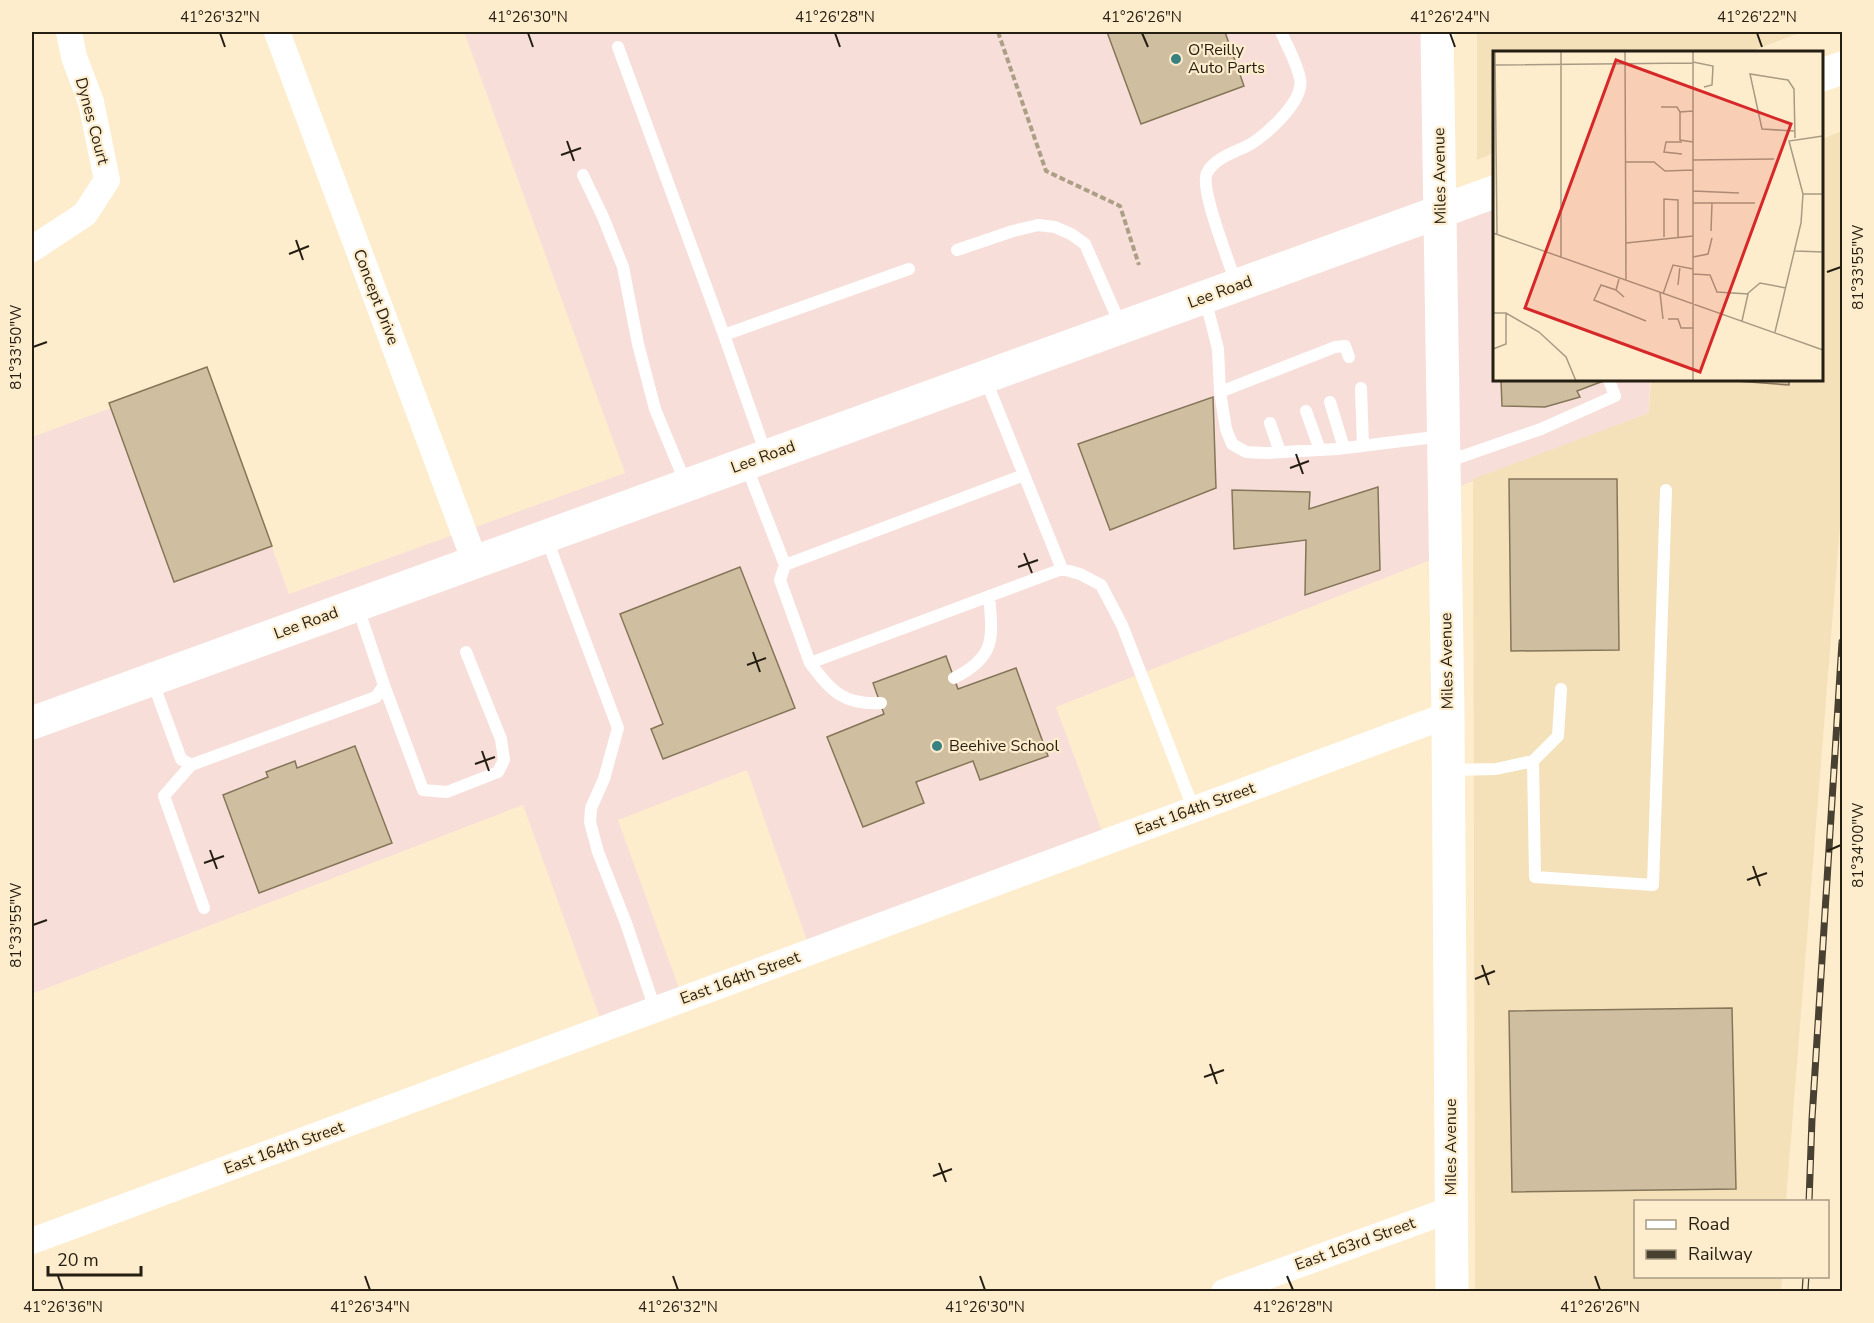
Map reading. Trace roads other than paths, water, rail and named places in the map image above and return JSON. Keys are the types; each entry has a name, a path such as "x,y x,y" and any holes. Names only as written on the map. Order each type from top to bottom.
{"main road":[{"name":"Miles Avenue","path":"1437,32 1449,770 1452,1292"},
{"path":"1823,74 1842,68"},
{"name":"Lee Road","path":"32,723 1493,192"}],"street":[{"name":"Dynes Court","path":"32,249 85,214 107,180 91,102 74,57 69,32"},
{"name":"Concept Drive","path":"277,32 476,562"},
{"name":"East 164th Street","path":"32,1242 1448,715"},
{"name":"East 163rd Street","path":"1224,1292 1452,1209"}],"lane":[{"path":"1237,286 1205,189 1207,172 1223,157 1257,142 1286,112 1296,96 1301,80 1281,32"},
{"path":"618,47 724,335 785,565 780,580 810,663 826,684 841,698 864,704 880,704"},
{"path":"583,175 623,267 638,344 656,409 686,485"},
{"path":"957,250 1013,231 1038,225 1055,226 1085,244 1122,327"},
{"path":"724,335 909,268"},
{"path":"1205,297 1218,349 1220,392 1226,429 1232,444 1246,452 1363,446 1444,449 1541,429 1615,396 1609,381"},
{"path":"1220,392 1254,385 1290,371 1317,360 1335,347 1345,346 1349,357"},
{"path":"984,377 1062,569"},
{"path":"1360,388 1363,446"},
{"path":"1330,402 1344,448"},
{"path":"1306,411 1320,450"},
{"path":"1270,423 1280,452"},
{"path":"785,565 1024,476"},
{"path":"1533,761 1535,877 1653,885 1666,490"},
{"path":"546,536 618,728 604,779 591,808 590,822 598,852 656,1009"},
{"path":"810,663 1062,569 1080,574 1101,585 1122,625 1194,810"},
{"path":"954,678 972,669 985,654 993,633 989,596"},
{"path":"357,605 423,790 447,792 498,772 504,760 501,739 465,652"},
{"path":"152,679 181,759 191,765"},
{"path":"204,908 164,796 191,765 376,697 384,685"},
{"path":"1449,770 1496,769 1533,761 1558,735 1561,689"}],"railway":[{"path":"1809,1200 1812,1119 1842,642"},
{"path":"1805,1292 1806,1278"}],"place":[{"name":"O'Reilly Auto Parts","path":"1176,59"},
{"name":"Beehive School","path":"937,746"}]}
